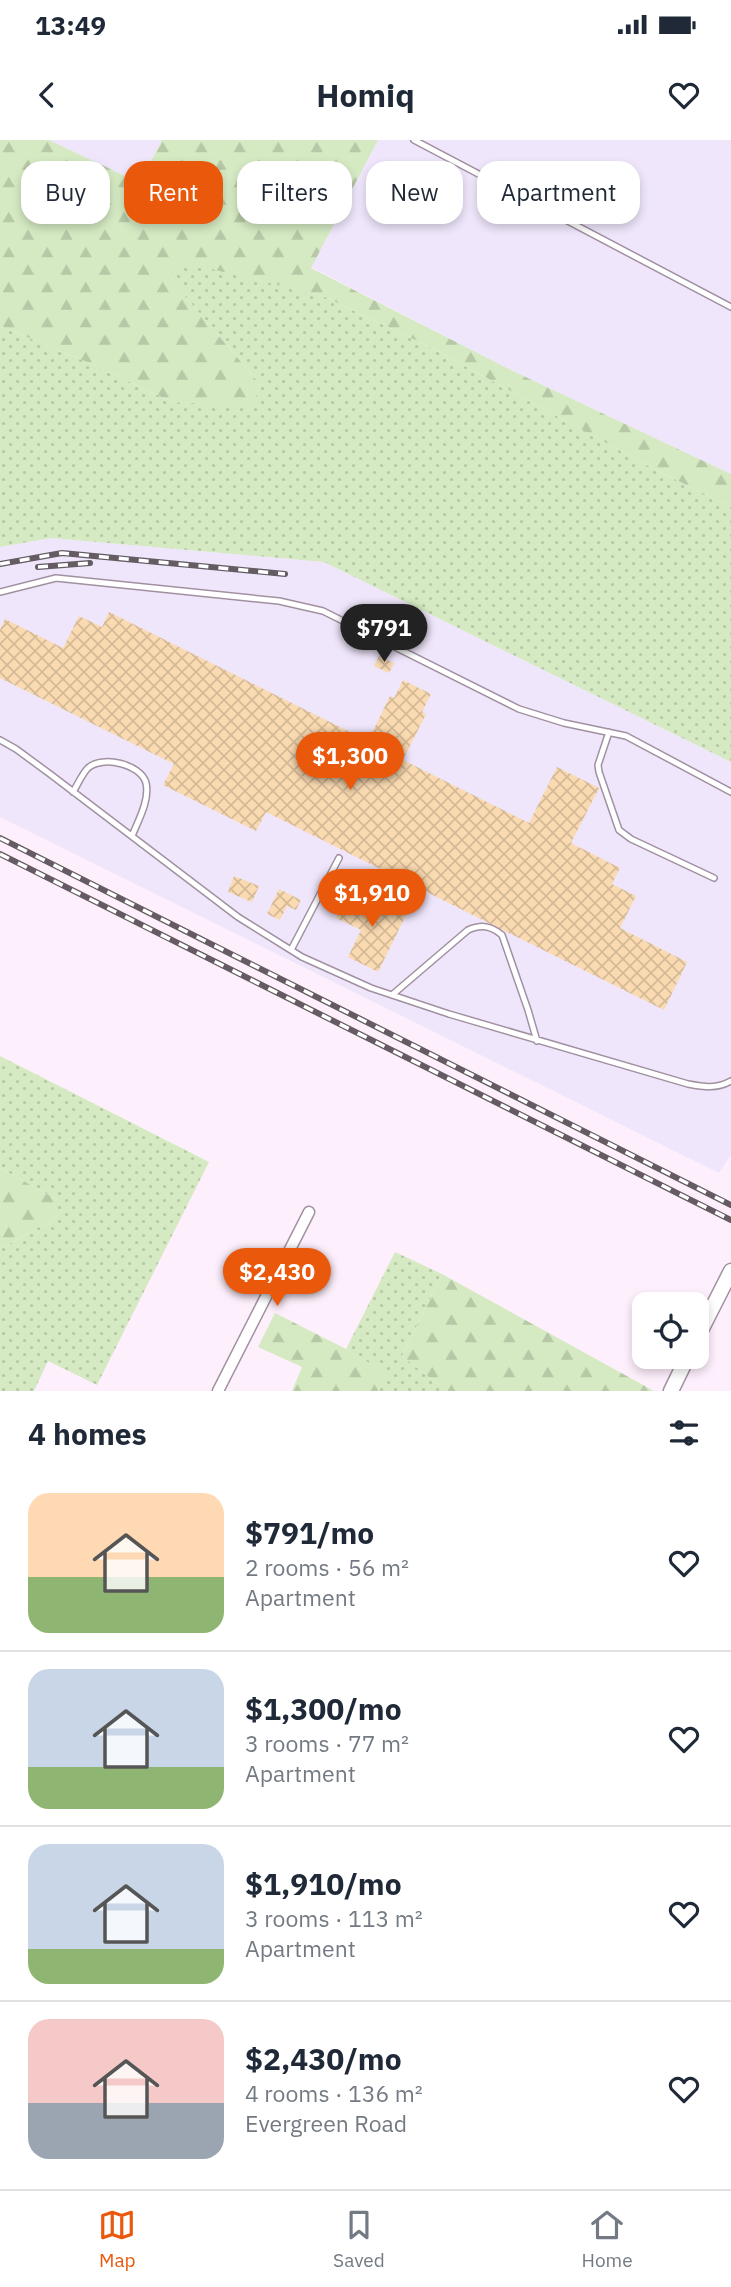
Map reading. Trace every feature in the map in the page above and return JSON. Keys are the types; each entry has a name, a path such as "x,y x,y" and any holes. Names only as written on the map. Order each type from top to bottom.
{"street":[{"path":"218,1391 309,1212"},
{"path":"709,1314 731,1271"},
{"path":"671,1391 682,1369"}],"lane":[{"path":"414,140 731,307"},
{"path":"0,592 55,578 309,606 519,709 564,723 626,736 731,792"},
{"path":"609,732 598,772 619,830 632,839 714,878"},
{"path":"0,740 16,749 238,917 291,950 371,988 537,1041 688,1084 709,1087 722,1086 731,1081"},
{"path":"73,792 88,768 99,762 110,762 139,771 146,782 145,801 132,836"},
{"path":"291,950 339,858"},
{"path":"392,995 468,930 480,925 494,928 502,935 537,1041"}],"shaded area":[{"path":"49,140 162,140 152,161 124,161 124,176 110,169 110,161 93,161"},
{"path":"378,140 731,140 731,474 513,371 311,267 334,224 352,224 352,189 366,163 366,224 463,224 463,161 367,161"},
{"path":"51,538 324,562 731,762 731,1155 719,1173 0,817 0,547"}],"green space":[{"path":"0,140 49,140 93,161 21,161 21,224 110,224 110,169 124,175 124,224 223,224 223,161 151,161 162,140 378,140 352,190 352,161 237,161 237,224 334,224 311,268 513,371 731,474 731,507 656,470 430,347 323,296 182,262 171,280 259,383 254,406 172,402 92,364 0,326"},
{"path":"182,261 323,296 430,347 656,470 731,507 731,762 324,562 51,538 0,547 0,326 92,364 172,402 254,405 259,383 171,280"},
{"path":"0,1056 209,1162 97,1385 48,1361 34,1391 0,1391 0,1249 58,1216 58,1200 0,1168"},
{"path":"0,1168 58,1200 58,1216 0,1249"},
{"path":"395,1252 442,1274 402,1356 447,1391 378,1391 386,1374 346,1349"},
{"path":"442,1274 654,1391 447,1391 402,1356"},
{"path":"275,1313 346,1349 387,1374 378,1391 292,1391 302,1367 258,1347"}],"building":[{"path":"109,612 368,741 390,696 394,698 403,680 431,694 422,712 426,714 403,760 529,823 557,767 599,788 571,843 620,868 612,884 636,896 620,928 687,962 664,1010 266,812 256,831 163,785 174,764 0,678 0,630 5,619 63,648 79,616 102,627"},
{"path":"379,656 394,663 389,673 374,666"},
{"path":"234,876 259,886 252,902 228,892"},
{"path":"279,889 301,900 296,910 287,906 280,920 267,914"},
{"path":"346,897 362,905 366,898 375,903 377,898 407,913 378,972 348,957 361,930 336,918"}],"railway":[{"path":"0,564 62,553 285,574"},
{"path":"38,567 90,563"},
{"path":"0,838 731,1205"},
{"path":"0,854 731,1220"}]}
